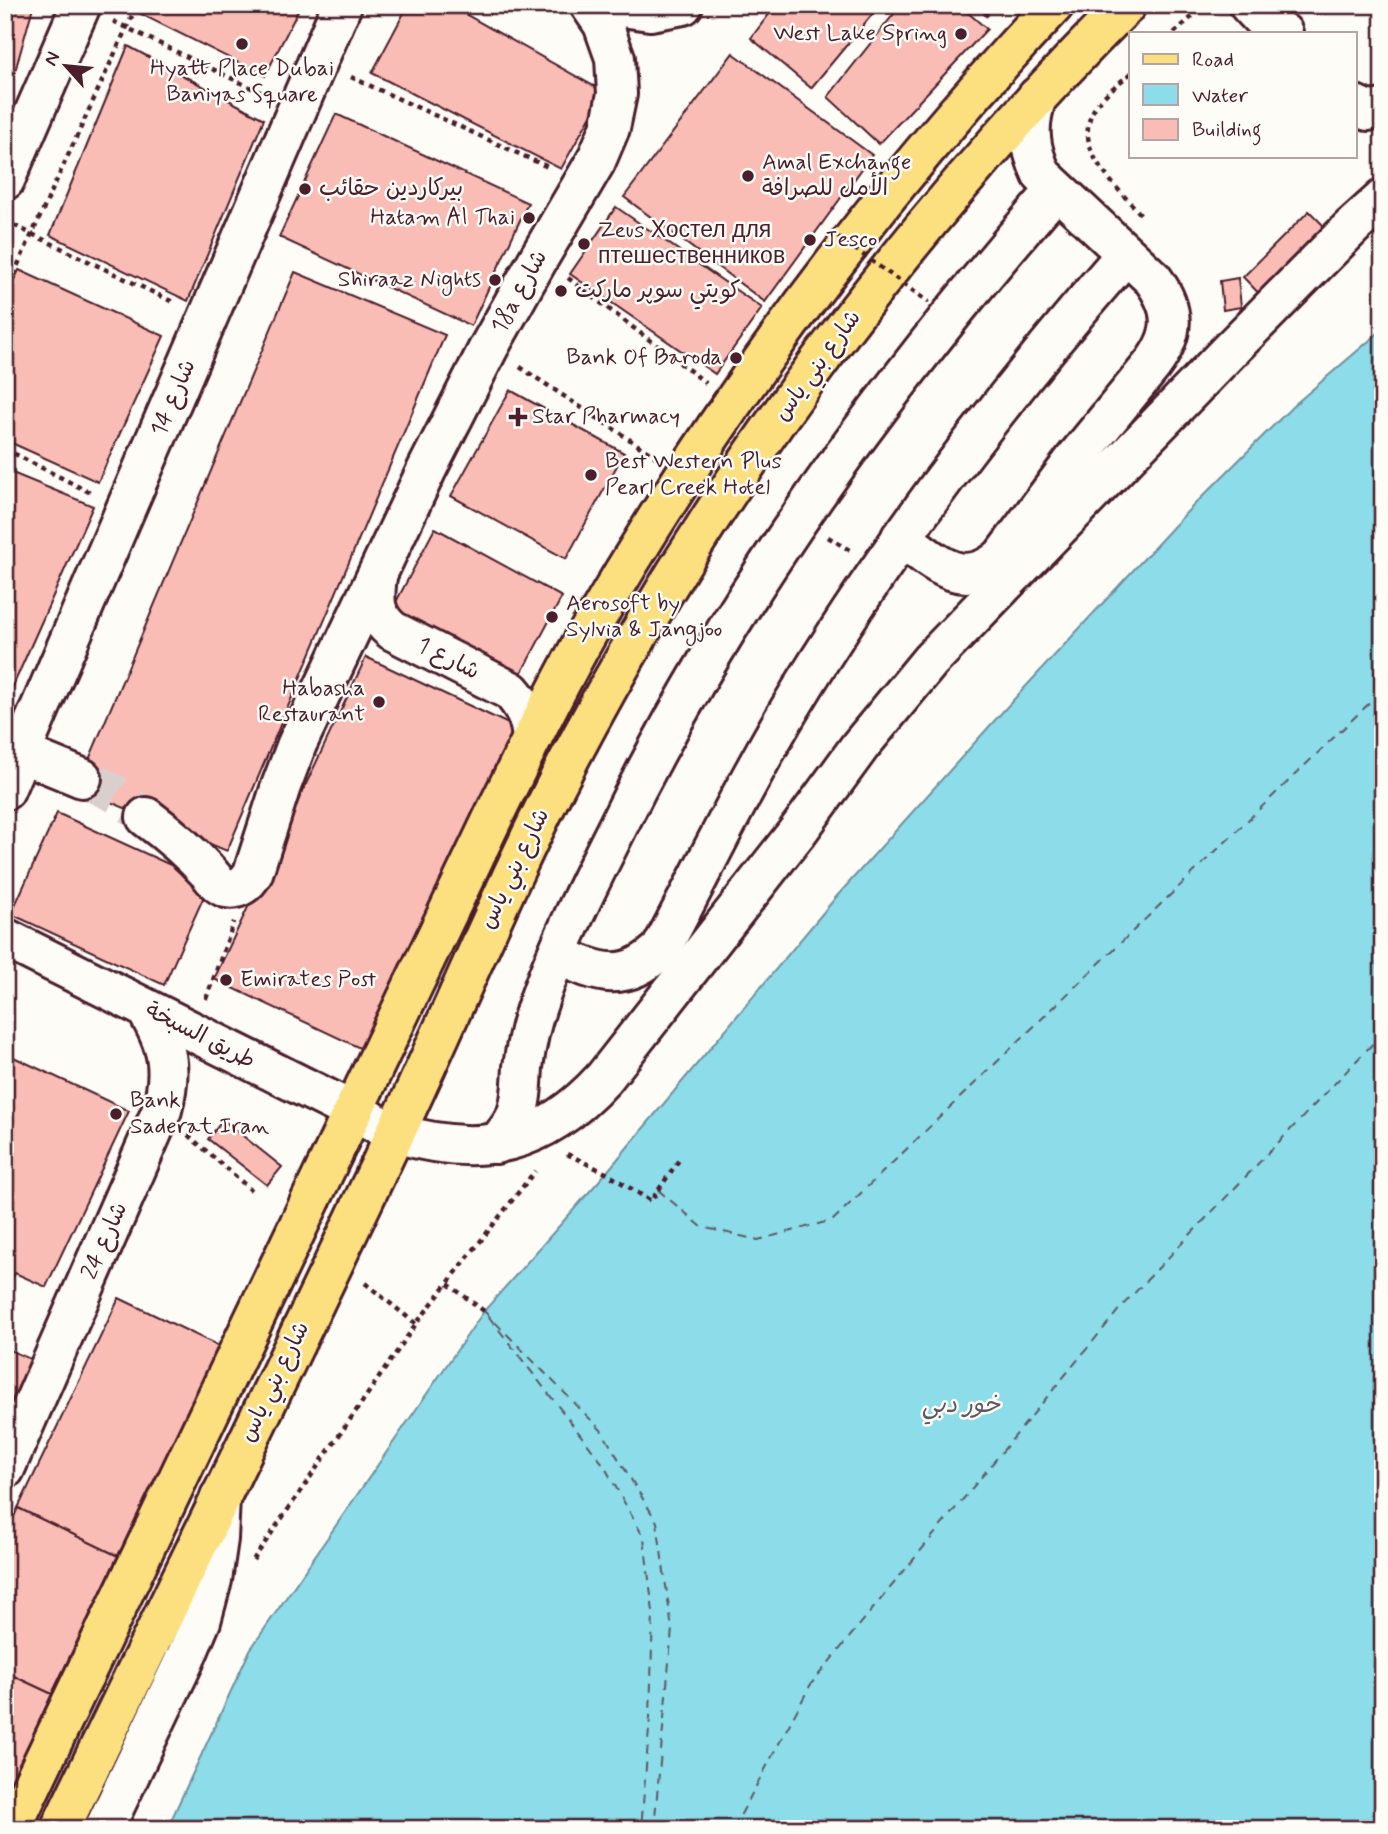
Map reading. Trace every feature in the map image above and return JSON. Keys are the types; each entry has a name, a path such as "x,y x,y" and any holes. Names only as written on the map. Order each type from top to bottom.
{"main road":[{"name":"شارع بني ياس","path":"11,1829 532,738 584,638 690,464 755,369 874,211 943,128 1054,5"},
{"name":"شارع بني ياس","path":"60,1829 396,1133 495,908 551,794 611,683 695,544 746,466 850,321 941,208 1037,97 1126,5"}],"street":[{"path":"5,180 81,5"},
{"name":"شارع 14","path":"5,790 342,5"},
{"name":"18a شارع","path":"253,873 297,744 427,470 489,347 596,161 610,128 617,93 615,58 603,24 590,5"},
{"path":"608,5 650,11 683,5"},
{"path":"1249,5 1263,20 1282,32"},
{"path":"1273,5 1284,32"},
{"path":"901,537 947,570 961,574 984,570 1002,557 1075,459 1164,350 1170,332 1170,313 1164,295 1153,279 1042,174 1031,147 1030,117 1037,97"},
{"path":"1356,105 1368,111 1383,109"},
{"path":"496,1144 508,1131 516,1116 521,1099 528,1037 536,1009 558,956 647,768 713,652 860,433 988,268 1056,190"},
{"name":"طريق السبخة","path":"15,949 146,1009 396,1133 445,1145 496,1144 525,1136 552,1124 581,1104 604,1078 790,841 860,746 930,661 1228,352 1383,199"},
{"path":"558,956 608,974 628,972 646,963 661,949 714,844 782,722 901,537 1024,374 1125,255"},
{"name":"شارع 1","path":"377,576 374,604 384,624 511,691 523,704 530,720 532,738"},
{"path":"21,752 82,778"},
{"path":"146,817 192,854 216,882 224,887 241,886 253,873"},
{"name":"شارع 24","path":"5,1469 162,1110 169,1084 168,1058 160,1032 146,1009"},
{"path":"104,1829 201,1620 216,1553 219,1497"}],"path":[{"path":"81,5 297,110"},
{"path":"5,293 137,5"},
{"path":"396,5 404,9 406,5"},
{"path":"1175,32 1205,5"},
{"path":"318,62 583,183"},
{"path":"1129,75 1101,99 1093,110 1087,135 1095,160 1148,223"},
{"path":"5,221 207,319"},
{"path":"838,237 929,302"},
{"path":"540,256 708,385"},
{"path":"489,347 667,464"},
{"path":"5,449 125,510"},
{"path":"203,1006 253,873"},
{"path":"205,1151 251,1190"},
{"path":"606,1172 651,1201 681,1157"},
{"path":"246,1570 416,1324 542,1164"},
{"path":"365,1283 416,1324"},
{"path":"448,1284 484,1311"}],"water":[{"name":"خور دبي","path":"1383,329 1383,1829 167,1829 250,1650 484,1311 606,1173 837,896 1005,709 1187,512 1293,406"}],"building":[{"path":"5,5 33,7 7,100 5,100"},
{"name":"Hyatt Place Dubai Baniyas Square","path":"143,5 301,5 265,76 139,13"},
{"path":"415,5 449,5 604,92 561,169 372,73 406,9"},
{"path":"776,5 880,5 811,88 751,38"},
{"path":"901,5 959,5 987,29 879,144 828,97"},
{"path":"128,46 264,119 188,301 50,235"},
{"name":"Amal Exchange الأمل للصرافة","path":"733,53 872,155 765,302 624,197"},
{"path":"336,114 528,203 471,326 279,237"},
{"path":"616,207 762,308 715,374 570,274"},
{"path":"1309,211 1337,239 1270,305 1243,277"},
{"path":"19,270 164,336 98,482 5,440 5,300"},
{"path":"295,272 445,335 227,851 77,788"},
{"path":"1238,278 1241,307 1223,310 1220,281"},
{"path":"510,390 624,453 566,559 451,496"},
{"path":"5,470 93,506 5,704"},
{"path":"435,528 562,597 515,685 388,617"},
{"path":"366,657 517,728 364,1050 214,979"},
{"path":"57,813 210,883 164,985 11,914"},
{"path":"5,1053 129,1111 46,1287 15,1273 9,1284 5,1283"},
{"path":"223,1120 282,1167 267,1185 208,1139"},
{"path":"119,1298 219,1346 118,1556 18,1508"},
{"path":"5,1348 37,1362 5,1431"},
{"path":"18,1508 118,1556 52,1694 5,1672 5,1535"},
{"path":"5,1672 52,1694 5,1795"}],"ferry route":[{"path":"658,1190 702,1227 758,1240 833,1220 1383,690"},
{"path":"733,1829 811,1684 1122,1306 1383,1033"},
{"path":"484,1311 601,1430 657,1522 672,1629 654,1829"},
{"path":"489,1317 603,1464 644,1538 653,1612 650,1717 641,1829"}],"tunnel":[{"path":"82,778 116,794 146,817"}],"place":[{"name":"West Lake Spring","path":"961,34"},
{"name":"Hyatt Place Dubai Baniyas Square","path":"242,44"},
{"name":"Amal Exchange الأمل للصرافة","path":"748,176"},
{"name":"بيركاردين حقائب","path":"305,189"},
{"name":"Hatam Al Thai","path":"529,218"},
{"name":"Jesco","path":"810,240"},
{"name":"Zeus Хостел для птешественников","path":"584,244"},
{"name":"Shiraaz Nights","path":"495,280"},
{"name":"كويتي سوپر ماركت","path":"561,291"},
{"name":"Bank Of Baroda","path":"736,358"},
{"name":"Star Pharmacy","path":"518,417"},
{"name":"Best Western Plus Pearl Creek Hotel","path":"591,475"},
{"name":"Aerosoft by Sylvia & Jangjoo","path":"552,617"},
{"name":"Habasha Restaurant","path":"379,702"},
{"name":"Emirates Post","path":"226,980"},
{"name":"Bank Saderat Iran","path":"116,1114"}]}
